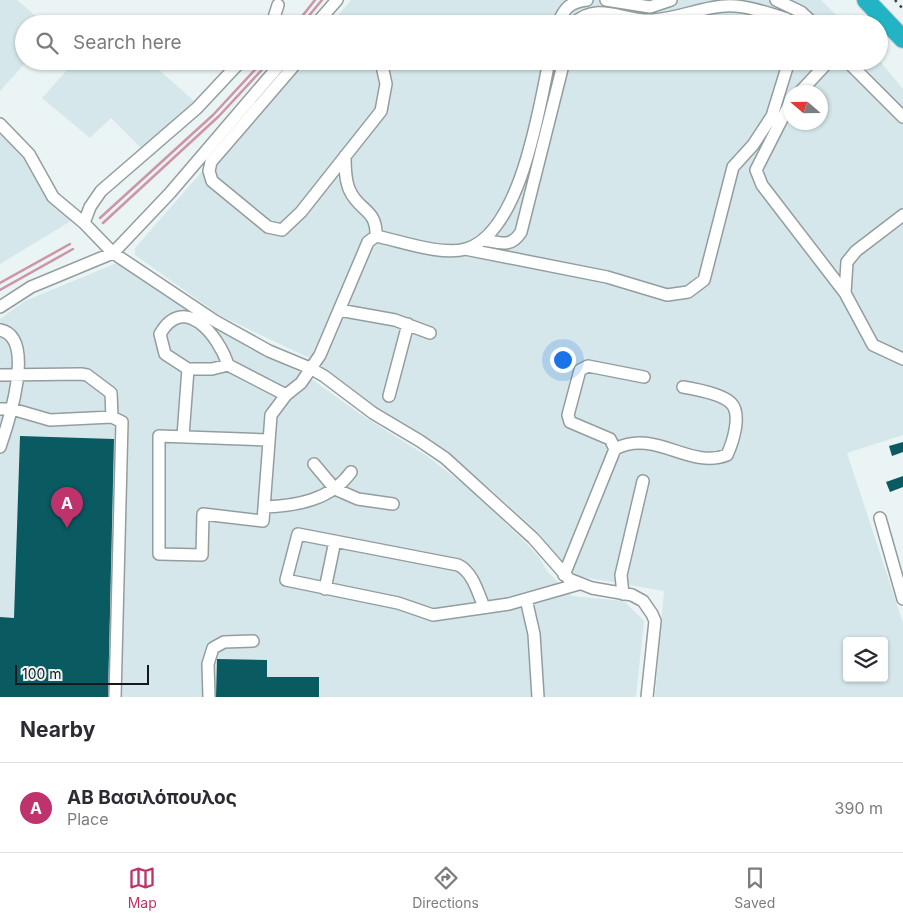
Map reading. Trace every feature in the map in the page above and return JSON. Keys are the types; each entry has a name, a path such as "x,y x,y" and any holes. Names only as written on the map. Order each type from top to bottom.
{"highway":[{"path":"866,0 880,15"},
{"path":"888,23 903,39"}],"street":[{"path":"324,15 337,0"},
{"path":"561,15 563,10 575,2 587,0"},
{"path":"606,0 650,7 671,0"},
{"path":"776,0 804,15"},
{"path":"275,15 278,5"},
{"path":"685,15 720,6 736,6 771,15"},
{"path":"586,15 590,12 620,15"},
{"path":"84,223 90,208 101,192 197,108 232,70"},
{"path":"0,307 38,284 113,253 170,192 275,70"},
{"path":"290,70 211,162 209,171 212,181 268,228 282,230 301,212 381,111 386,84 383,70"},
{"path":"465,249 484,240 501,217 520,181 537,123 547,70"},
{"path":"484,240 508,244 516,240 521,232 562,70"},
{"path":"376,236 424,248 465,249 607,277 667,295 688,292 704,280 733,166 753,145 772,116 786,70"},
{"path":"807,85 821,70"},
{"path":"856,70 903,117"},
{"path":"783,117 756,170 762,185 845,293 873,345 903,359"},
{"path":"0,124 29,154 53,197 84,223 113,253 215,321 269,351 310,368 373,413 445,458 533,538 564,575 579,584 623,594 643,601 655,621 647,697"},
{"path":"345,156 345,170 350,192 371,214 376,224 376,236"},
{"path":"845,293 847,262 856,251 903,215"},
{"path":"268,440 159,436 159,554 202,555 203,514 263,521 271,415 286,396 301,383 320,355 368,242 376,236"},
{"path":"339,310 377,315 430,333"},
{"path":"228,365 224,351 212,332 201,323 187,317 166,324 160,334 165,354 188,369 212,369 228,365 286,396"},
{"path":"389,396 408,324"},
{"path":"0,330 11,335 19,353 17,375 6,409 0,447"},
{"path":"614,449 610,439 570,422 568,415 580,370 588,366 644,377"},
{"path":"184,436 188,369"},
{"path":"0,375 88,375 111,393 112,417"},
{"path":"564,575 614,449 627,442 654,443 687,454 715,460 728,455 734,442 735,419 735,411 730,402 699,389 683,388"},
{"path":"6,409 50,420 112,417 122,422 115,697"},
{"path":"314,464 335,489 358,499 393,504"},
{"path":"264,507 303,503 335,489 351,472"},
{"path":"623,594 621,575 643,481"},
{"path":"880,518 903,599"},
{"path":"484,607 471,577 464,568 458,565 298,534 286,580 398,603 433,615 484,607 526,599 579,584"},
{"path":"325,589 335,540"},
{"path":"526,599 534,634 538,697"},
{"path":"209,697 208,664 213,648 224,642 253,641"}],"shaded area":[{"path":"0,0 17,0 34,15 15,15 15,70 19,70 0,91"},
{"path":"351,0 821,0 836,15 338,15"},
{"path":"67,70 159,70 194,101 143,150 111,118 90,138 42,98"},
{"path":"291,70 887,70 903,89 903,435 847,453 903,623 903,697 655,697 664,591 577,576 563,565 537,531 489,488 426,437 376,407 307,357 219,315 135,255 135,248"},
{"path":"0,133 22,157 46,198 71,221 0,264"},
{"path":"119,262 248,348 306,375 363,416 427,456 472,491 524,541 539,557 547,571 572,596 624,601 644,621 636,697 0,697 0,319 25,301"}],"building":[{"path":"20,436 114,439 108,697 0,697 0,617 14,618"},
{"path":"903,442 903,452 892,456 889,446"},
{"path":"903,476 903,487 890,492 886,482"},
{"path":"217,659 267,660 267,677 319,677 319,697 216,697"}],"waterway":[{"path":"303,15 315,0"},
{"path":"310,15 322,0"},
{"path":"100,218 213,115 255,70"},
{"path":"103,223 219,116 262,70"},
{"path":"0,283 70,244"},
{"path":"0,290 73,249"}],"railway":[{"path":"895,0 903,9"}],"place":[{"name":"ΑΒ Βασιλόπουλος","path":"67,528"}]}
